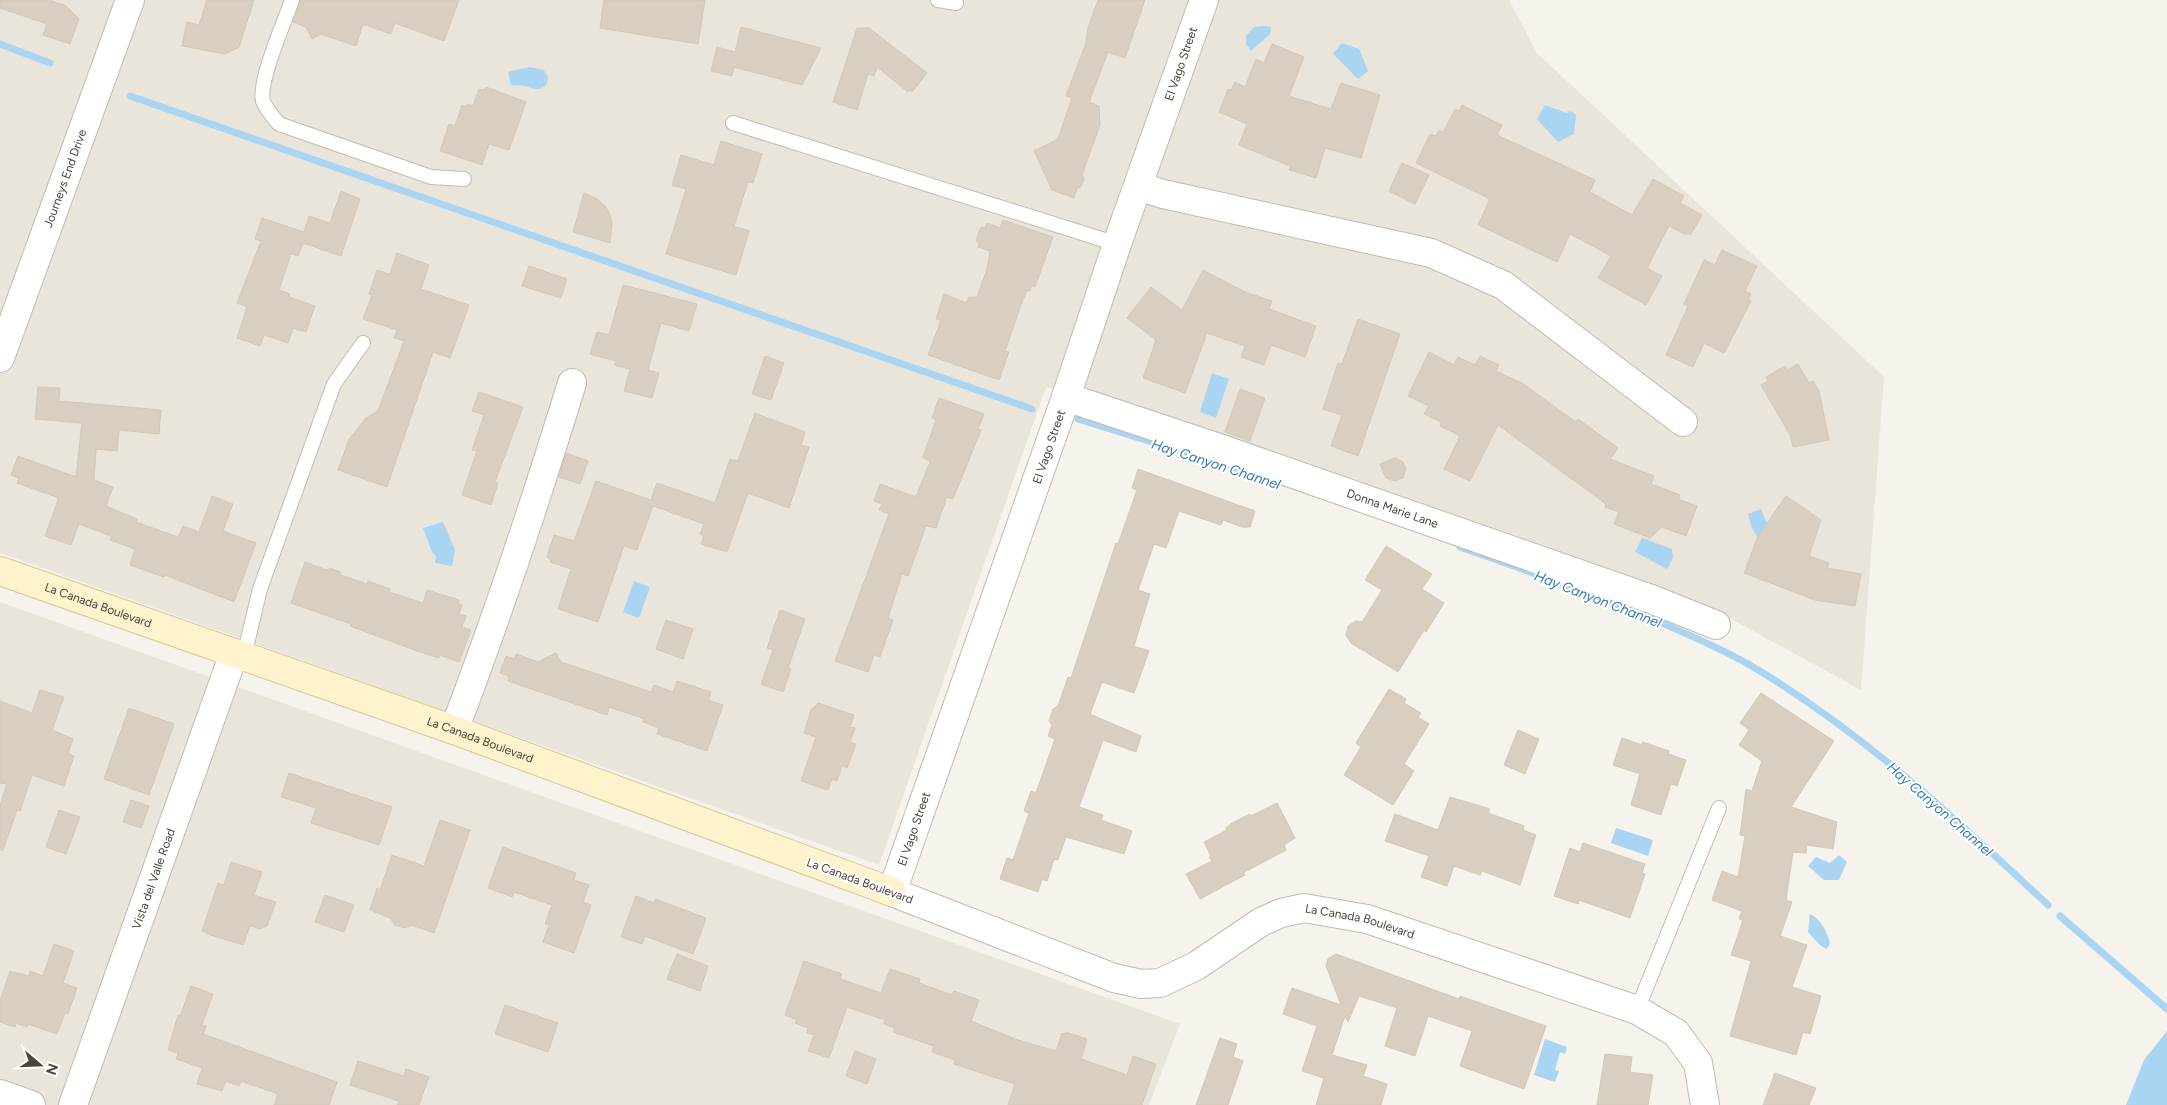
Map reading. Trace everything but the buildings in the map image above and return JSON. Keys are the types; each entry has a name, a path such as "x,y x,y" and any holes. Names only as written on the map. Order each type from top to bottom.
{"street":[{"name":"Journeys End Drive","path":"0,358 130,0"},
{"name":"El Vago Street","path":"892,892 1066,397 1117,244 1204,0"},
{"path":"1138,186 1163,194 1432,253 1502,285 1682,422"},
{"path":"454,730 504,595 572,383"},
{"name":"Donna Marie Lane","path":"1066,397 1222,449 1651,598 1716,625"},
{"name":"La Canada Boulevard","path":"0,571 454,730 892,892 1114,978 1141,984 1160,983 1196,966 1261,922 1281,913 1304,908 1367,919 1637,1010 1676,1033 1698,1064 1705,1105"},
{"name":"Vista del Valle Road","path":"73,1105 239,655"},
{"path":"0,1094 31,1105"}],"lane":[{"path":"292,0 272,57 263,91 264,102 279,124 431,178 464,179"},
{"path":"938,0 956,3"},
{"path":"733,123 1117,244"},
{"path":"239,655 260,589 334,384 362,343"},
{"path":"1637,1010 1719,808"}],"shaded area":[{"path":"0,0 1509,0 1537,53 1884,377 1861,690 1722,614 1046,387 879,865 0,553"},
{"path":"0,602 1180,1024 1149,1105 0,1105"}],"water":[{"path":"1254,27 1271,27 1270,34 1251,51 1246,44 1246,36"},
{"path":"1342,43 1359,49 1368,71 1358,79 1333,54"},
{"path":"529,67 544,70 548,78 547,84 538,89 511,85 508,72"},
{"path":"1545,105 1567,113 1570,111 1576,115 1574,134 1558,142 1537,119"},
{"path":"1212,373 1229,379 1216,418 1200,412"},
{"path":"1761,509 1767,524 1759,540 1752,528 1748,514"},
{"path":"443,522 455,550 452,566 435,563 436,556 432,552 423,528"},
{"path":"1642,538 1672,549 1673,558 1667,569 1635,552"},
{"path":"634,581 650,587 639,618 623,612"},
{"path":"1616,828 1653,840 1648,856 1611,843"},
{"path":"1839,855 1847,862 1839,880 1824,880 1808,866 1816,857 1830,863"},
{"path":"1810,914 1820,922 1825,930 1830,943 1827,949 1821,946 1808,932"},
{"path":"2167,1031 2167,1105 2126,1105 2144,1060"},
{"path":"1545,1039 1567,1047 1565,1054 1560,1052 1555,1070 1559,1071 1555,1082 1534,1075"}],"waterway":[{"path":"0,44 50,63"},
{"path":"130,96 1032,409"},
{"name":"Hay Canyon Channel","path":"1078,419 1254,474"},
{"name":"Hay Canyon Channel","path":"1460,547 1631,610 1703,641 1750,665 1791,691 1869,747 1942,808 2048,905"},
{"name":"Hay Canyon Channel","path":"2060,916 2167,1009"}]}
